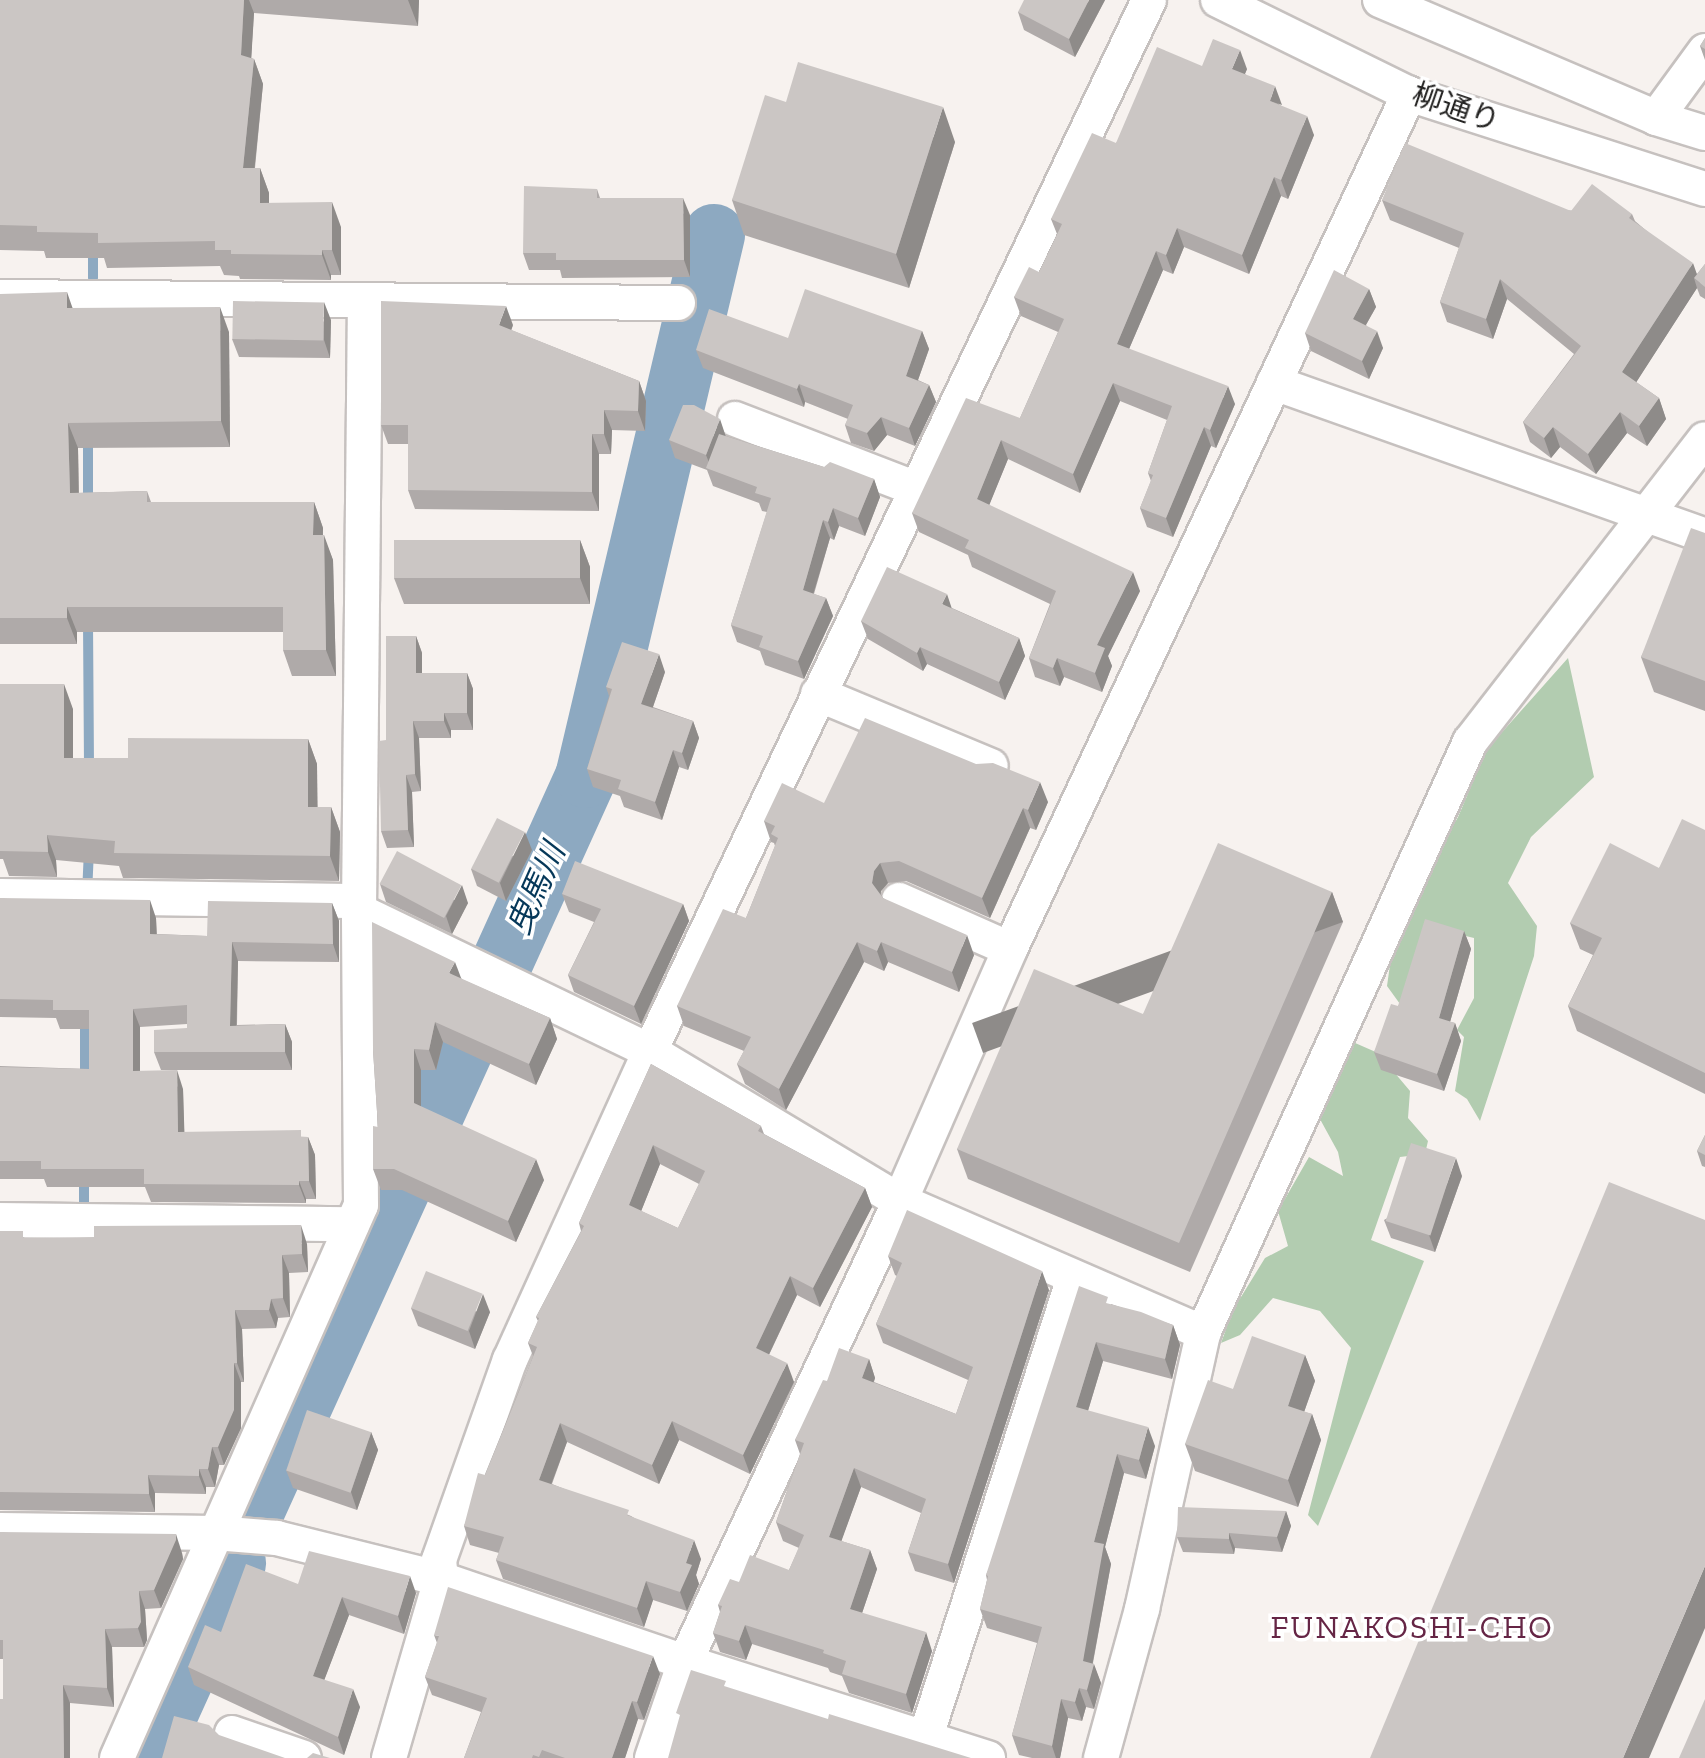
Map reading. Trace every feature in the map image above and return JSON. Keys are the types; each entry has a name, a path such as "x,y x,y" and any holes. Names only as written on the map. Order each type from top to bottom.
{"street":[{"path":"389,1758 441,1579 439,1560 510,1360 650,1051 1149,0"},
{"name":"柳通り","path":"1218,0 1409,94 1705,189"},
{"path":"1380,0 1448,14 1656,118 1705,133"},
{"path":"1656,118 1705,51"},
{"path":"652,1758 685,1662 900,1201 1010,949 1409,94"},
{"path":"0,297 678,303"},
{"path":"117,1758 361,1205 359,911 365,300"},
{"path":"1274,383 1705,536"},
{"path":"735,419 916,489"},
{"path":"1101,1758 1142,1609 1203,1333 1470,742 1705,439"},
{"path":"818,694 991,766"},
{"path":"0,896 350,901 359,911 650,1051 900,1201 1203,1333"},
{"path":"899,900 1010,949"},
{"path":"0,1220 352,1224"},
{"path":"926,1736 1074,1278"},
{"path":"0,1530 215,1533 277,1538 441,1579 685,1662 988,1758"},
{"path":"232,1733 304,1758"}],"green space":[{"path":"1568,658 1594,777 1531,837 1508,883 1537,926 1534,956 1480,1121 1467,1099 1455,1091 1464,1037 1457,1030 1474,998 1474,938 1445,931 1400,1004 1387,986 1395,929 1458,817 1487,749"},
{"path":"1346,1039 1378,1053 1410,1091 1408,1118 1428,1141 1425,1154 1400,1157 1371,1240 1424,1261 1318,1526 1308,1515 1351,1348 1320,1311 1273,1298 1240,1335 1221,1343 1233,1310 1265,1258 1288,1246 1278,1211 1309,1157 1343,1176 1338,1152 1315,1110"}],"building":[{"path":"0,0 244,0 241,55 254,59 243,168 260,168 260,203 332,202 332,250 322,250 322,255 231,254 231,250 215,250 215,241 98,243 98,233 37,232 37,226 0,225"},
{"path":"1024,0 1089,0 1069,39 1018,12"},
{"path":"1213,39 1240,50 1232,69 1275,86 1270,101 1307,116 1281,180 1274,177 1242,255 1177,228 1166,255 1156,251 1117,344 1228,386 1210,430 1204,427 1166,518 1140,508 1153,475 1148,473 1172,406 1113,383 1073,474 1001,440 977,499 1133,572 1097,645 1105,648 1095,673 1057,658 1053,668 1029,658 1056,591 965,548 969,540 912,513 966,398 1020,418 1064,319 1014,297 1029,267 1039,272 1062,224 1051,219 1092,133 1116,143 1157,47 1202,66"},
{"path":"798,62 943,107 896,254 732,200 765,95 786,102"},
{"path":"1405,143 1571,211 1592,184 1632,214 1629,218 1693,263 1622,372 1659,398 1639,426 1620,412 1588,454 1553,427 1544,438 1523,422 1581,346 1500,279 1486,319 1440,302 1464,233 1382,200"},
{"path":"524,186 597,189 597,198 683,198 684,260 556,260 556,253 523,253"},
{"path":"1705,264 1705,287 1694,278"},
{"path":"1334,270 1369,289 1353,319 1377,331 1362,361 1305,333"},
{"path":"805,289 922,331 906,376 929,385 909,428 881,417 867,433 845,425 853,405 799,384 797,389 696,350 709,309 788,338"},
{"path":"67,292 67,308 220,307 221,421 68,423 70,493 147,491 147,502 314,502 313,535 324,535 326,650 283,650 283,607 67,607 67,618 0,618 0,294"},
{"path":"233,301 324,303 323,341 232,339"},
{"path":"381,301 506,306 499,325 639,381 638,411 604,410 604,434 592,434 592,492 408,490 408,425 381,425"},
{"path":"683,405 694,405 720,419 706,455 669,440"},
{"path":"719,434 824,467 830,462 874,479 858,518 833,508 828,522 823,520 803,590 826,598 798,661 759,647 763,636 731,625 771,498 755,493 757,487 706,468"},
{"path":"1691,528 1705,533 1705,681 1641,657"},
{"path":"394,540 580,540 580,578 394,578"},
{"path":"887,567 947,594 942,604 1019,638 999,682 920,647 917,653 861,621"},
{"path":"386,636 416,636 416,673 467,673 467,713 444,713 444,721 413,721 415,774 406,775 408,830 381,831 379,741 386,740"},
{"path":"622,642 659,654 641,704 693,721 682,753 673,750 655,802 618,789 621,780 587,769 612,689 606,687"},
{"path":"0,684 64,684 64,758 128,758 128,738 308,739 308,807 331,807 330,856 114,853 115,841 47,835 48,852 0,851"},
{"path":"865,718 976,764 993,763 1040,782 1028,810 1023,808 982,898 899,861 880,863 874,871 872,883 883,898 967,935 952,972 881,942 877,951 857,942 779,1089 737,1064 751,1037 677,1006 723,909 746,918 778,838 771,834 775,826 764,821 782,783 824,803"},
{"path":"497,818 525,832 499,883 471,869"},
{"path":"1682,819 1705,830 1705,1073 1568,1006 1602,938 1570,923 1610,843 1659,868"},
{"path":"1218,843 1332,892 1179,1243 957,1149 1034,969 1143,1014"},
{"path":"397,851 461,885 444,918 380,884"},
{"path":"575,861 683,904 634,1006 568,975 601,909 562,894"},
{"path":"0,898 150,900 150,934 207,936 208,901 332,903 333,944 232,942 230,1026 285,1024 285,1052 154,1052 154,1030 187,1028 187,1005 133,1009 133,1071 177,1070 178,1132 301,1130 301,1137 308,1137 309,1181 299,1181 299,1185 144,1184 144,1169 41,1169 41,1161 0,1161 0,1067 89,1069 89,1010 53,1010 53,1000 0,999"},
{"path":"1425,919 1464,931 1439,1018 1455,1023 1437,1074 1374,1052 1391,1004 1398,1006"},
{"path":"372,922 455,962 449,973 550,1018 529,1064 435,1022 429,1050 414,1049 414,1103 536,1159 508,1221 394,1169 373,1169 373,1126 378,1127 373,1050"},
{"path":"651,1064 761,1126 758,1131 865,1188 813,1288 790,1276 756,1348 787,1363 743,1455 672,1421 652,1465 560,1423 539,1480 629,1510 627,1515 694,1540 686,1563 692,1565 680,1592 646,1581 637,1608 496,1560 504,1537 464,1526 478,1473 485,1475 537,1347 528,1343 539,1318 536,1317 584,1226 579,1223","holes":["653,1145 705,1171 678,1228 629,1205"]},
{"path":"1705,1135 1705,1155 1697,1151"},
{"path":"1411,1143 1456,1158 1430,1236 1386,1221"},
{"path":"1609,1182 1705,1220 1705,1566 1623,1758 1370,1758"},
{"path":"907,1210 1042,1271 948,1564 908,1552 926,1499 854,1468 829,1537 870,1550 850,1609 926,1632 906,1694 842,1674 846,1661 823,1653 824,1650 745,1625 739,1641 713,1633 722,1606 718,1605 730,1579 739,1582 750,1555 789,1570 804,1535 776,1522 804,1443 795,1440 823,1380 827,1381 839,1348 869,1359 862,1378 956,1414 973,1367 876,1324 902,1263 888,1256"},
{"path":"301,1225 302,1254 282,1255 283,1298 271,1299 269,1310 235,1310 237,1363 234,1363 234,1410 218,1447 212,1447 208,1469 199,1469 199,1476 148,1475 149,1494 0,1492 0,1231 23,1231 23,1238 94,1237 94,1226"},
{"path":"426,1271 483,1294 468,1331 411,1308"},
{"path":"1079,1286 1108,1297 1106,1303 1173,1325 1165,1359 1096,1342 1076,1407 1148,1427 1139,1460 1117,1454 1094,1542 1104,1544 1083,1661 1094,1664 1087,1690 1079,1688 1075,1702 1061,1699 1052,1746 1012,1735 1042,1627 980,1609 986,1575"},
{"path":"1252,1336 1305,1355 1288,1406 1312,1414 1288,1480 1185,1444 1208,1380 1233,1389"},
{"path":"307,1410 371,1432 350,1493 286,1471"},
{"path":"1178,1507 1286,1511 1277,1537 1229,1533 1229,1539 1177,1537"},
{"path":"0,1532 176,1534 154,1590 139,1591 141,1622 138,1628 105,1629 107,1688 63,1685 64,1758 0,1758 3,1640 0,1640"},
{"path":"309,1551 410,1576 398,1616 342,1597 313,1676 353,1689 338,1737 188,1667 205,1625 221,1632 246,1564 298,1584"},
{"path":"448,1587 653,1656 637,1702 632,1701 612,1758 565,1758 542,1750 539,1757 533,1755 532,1758 464,1758 487,1698 425,1677 439,1636 434,1635"},
{"path":"691,1670 726,1681 724,1686 828,1719 829,1714 971,1758 668,1758 680,1715 676,1713"},
{"path":"1705,1699 1705,1758 1679,1758"},
{"path":"174,1716 209,1725 219,1735 285,1758 162,1758"},
{"path":"313,1753 330,1758 307,1758"}],"waterway":[{"name":"曳馬川","path":"255,1508 586,777 714,235"},
{"path":"93,248 93,278"},
{"path":"88,434 88,506"},
{"path":"88,622 89,770"},
{"path":"87,894 89,850"},
{"path":"85,1018 85,1082"},
{"path":"84,1174 84,1208"},
{"name":"曳馬川","path":"147,1758 235,1563"}],"district":[{"name":"FUNAKOSHI-CHO","path":"1412,1627"}]}
